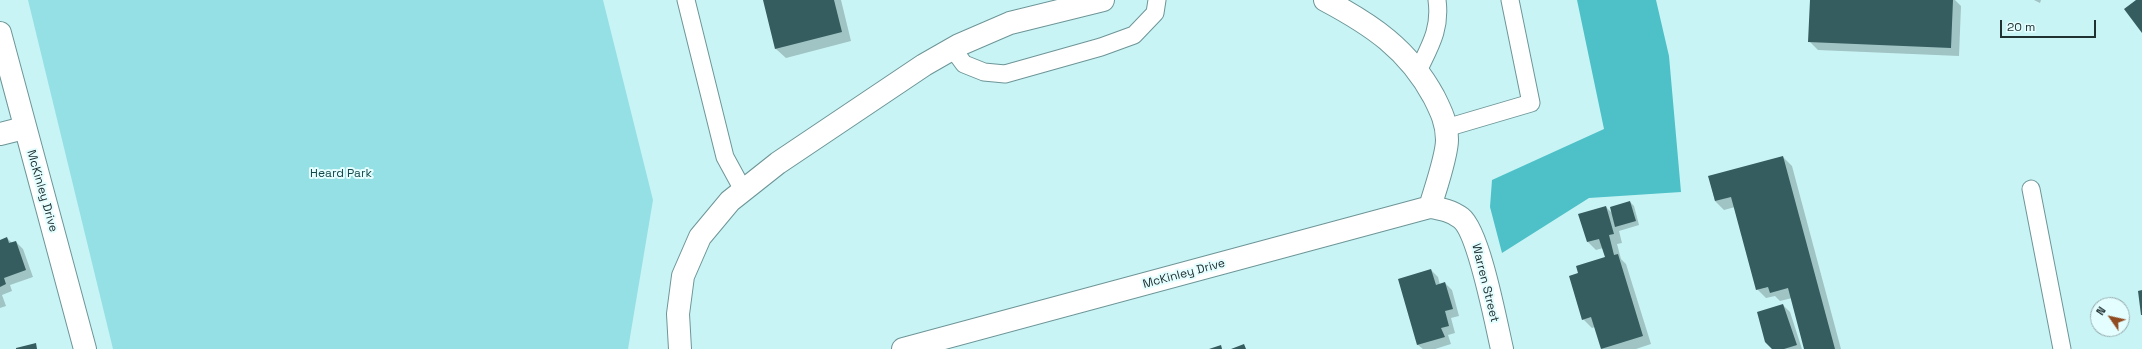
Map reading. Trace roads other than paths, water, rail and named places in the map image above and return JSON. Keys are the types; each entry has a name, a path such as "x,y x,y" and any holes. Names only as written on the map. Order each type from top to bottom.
{"street":[{"path":"680,349 678,314 683,276 700,237 730,201 743,190 778,163 924,65 953,49 1010,23 1103,0"},
{"path":"1327,0 1351,14 1383,36 1410,60 1445,117 1447,140 1430,207"},
{"name":"McKinley Drive","path":"0,33 24,128 85,349"},
{"path":"0,134 24,128"},
{"name":"McKinley Drive","path":"903,349 1430,207 1448,210 1463,219"},
{"name":"Warren Street","path":"1463,219 1474,238 1502,349"}],"lane":[{"path":"686,0 725,157 743,190"},
{"path":"953,49 964,64 984,72 1005,74 1101,47 1134,35 1155,13 1157,0"},
{"path":"1418,71 1434,37 1439,16 1437,0"},
{"path":"1446,128 1531,103 1510,0"},
{"path":"2031,189 2062,349"}],"park label":[{"name":"Heard Park","path":"341,174"}]}
